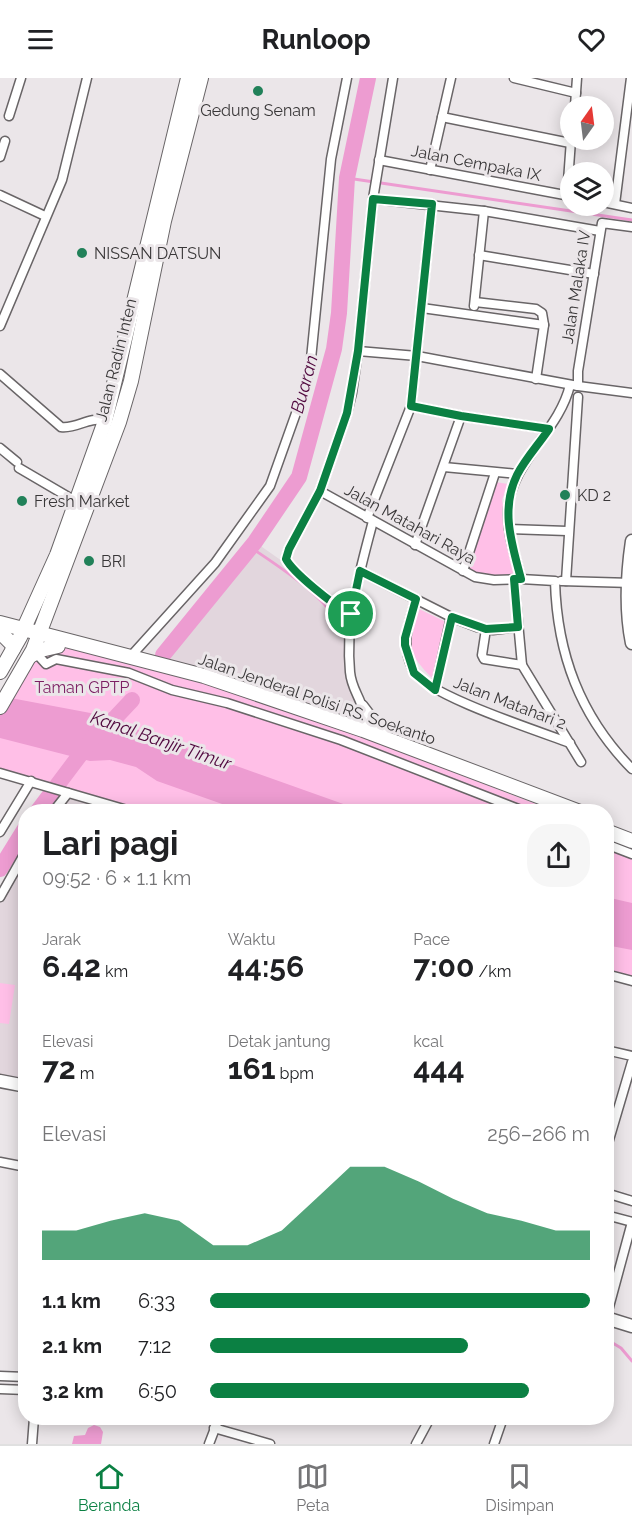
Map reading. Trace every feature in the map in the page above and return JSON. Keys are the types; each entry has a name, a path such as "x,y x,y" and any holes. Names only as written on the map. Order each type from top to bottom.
{"main road":[{"name":"Jalan Radin Inten","path":"0,707 35,646 129,390 147,311 188,99 188,78"},
{"name":"Jalan Radin Inten","path":"1,670 3,638 22,633 53,564 105,421 188,99 201,78"},
{"path":"0,623 22,633 35,646"},
{"path":"3,638 22,633"},
{"name":"Jalan Jenderal Polisi RS. Soekanto","path":"35,646 58,646 186,674 335,720 364,726 390,740 558,804"},
{"name":"Jalan Jenderal Polisi RS. Soekanto","path":"35,646 134,663"},
{"name":"Jalan Jenderal Polisi RS. Soekanto","path":"186,674 534,804"},
{"path":"614,824 632,831"},
{"path":"614,834 632,841"}],"street":[{"path":"9,116 21,78"},
{"path":"0,326 62,180 87,78"},
{"path":"134,663 215,563 270,486 283,453 305,388 311,359 331,159 347,78"},
{"path":"351,614 315,588 286,559 320,491 347,413 358,351 374,189 393,78"},
{"path":"430,170 451,78"},
{"path":"514,78 576,93"},
{"path":"576,96 577,78"},
{"path":"631,78 615,204 632,208"},
{"path":"442,117 560,139"},
{"path":"0,157 5,141"},
{"name":"Jalan Cempaka IX","path":"379,160 560,194"},
{"path":"0,195 45,216"},
{"path":"373,199 484,211 600,231"},
{"path":"390,740 363,704 350,674 351,614 370,520 411,406 432,204"},
{"path":"473,314 484,211"},
{"name":"Jalan Malaka IV","path":"522,665 518,627 518,579 509,529 508,507 517,474 549,429 574,386 600,231 604,222 632,227"},
{"path":"479,255 594,274"},
{"path":"475,302 536,309 542,313 544,326 536,379"},
{"path":"422,308 544,326"},
{"path":"358,351 417,357 574,386 632,393"},
{"path":"0,374 61,428 72,428 92,419 105,421"},
{"path":"566,581 567,531 578,398"},
{"path":"411,406 549,429"},
{"path":"415,545 461,416"},
{"path":"0,448 18,465 77,502"},
{"path":"444,467 517,474"},
{"path":"462,571 495,472"},
{"name":"Jalan Matahari Raya","path":"320,491 462,571 483,579 518,579"},
{"path":"509,529 567,531"},
{"path":"632,541 629,582 629,626 632,643"},
{"path":"360,571 452,617 486,629 518,627"},
{"path":"518,579 629,582"},
{"path":"555,580 556,604 566,662 602,734 632,770"},
{"name":"Jalan Matahari 2","path":"416,599 405,638 414,673 435,690 570,743"},
{"path":"435,690 452,617"},
{"path":"486,629 482,655 484,659 522,665 581,762"},
{"path":"35,646 46,664 56,659 134,663 172,690 227,704 341,740 505,804"},
{"path":"363,704 364,726 381,728"},
{"path":"0,773 106,804"},
{"path":"20,804 36,782"},
{"path":"57,804 64,792"},
{"path":"0,832 18,807"},
{"path":"614,847 632,854"},
{"path":"0,897 18,864"},
{"path":"614,976 632,981"},
{"path":"614,1052 632,1056"},
{"path":"614,1123 632,1062"},
{"path":"0,1082 18,1085"},
{"path":"0,1162 18,1165"},
{"path":"614,1195 632,1201"},
{"path":"614,1217 632,1222 614,1288"},
{"path":"614,1320 632,1326"},
{"path":"0,1376 18,1377"},
{"path":"0,1389 18,1390"},
{"path":"33,1444 34,1425"},
{"path":"209,1444 216,1425"},
{"path":"419,1443 427,1425"},
{"path":"494,1444 501,1425"},
{"path":"214,1428 270,1444"}],"shaded area":[{"path":"255,542 348,613 353,684 363,730 190,671 163,655"},
{"path":"68,793 106,804 59,804"},
{"path":"18,864 18,1085 0,1081 0,897"}],"green space":[{"path":"495,482 508,484 502,500 516,576 475,575 467,570"},
{"path":"419,609 446,622 434,680 418,662 412,648 413,632"},
{"name":"Taman GPTP","path":"58,646 204,683 337,728 537,804 109,804 0,773 0,707 28,661"},
{"path":"614,834 632,841 632,981 614,976"},
{"path":"0,983 15,985 9,1024 0,1023"}],"water":[{"name":"Kanal Banjir Timur","path":"0,696 117,718 144,733 343,804 222,804 157,781 136,767 110,760 90,761 0,738"},
{"path":"614,899 632,903 632,950 614,947"},
{"path":"94,1425 100,1427 103,1432 101,1444 72,1444 74,1436 85,1435 88,1428"}],"waterway":[{"name":"Buaran","path":"163,655 255,542 299,477 334,349 339,313 347,178 368,78"},
{"path":"347,178 632,220"},
{"path":"250,547 291,575 318,598 330,610 346,637"},
{"name":"Buaran","path":"43,804 95,735 132,700"},
{"name":"Buaran","path":"0,869 18,840"},
{"path":"614,1344 632,1361"}],"place":[{"name":"Gedung Senam","path":"258,91"},
{"name":"NISSAN DATSUN","path":"82,253"},
{"name":"KD 2","path":"565,495"},
{"name":"Fresh Market","path":"22,501"},
{"name":"BRI","path":"89,561"}],"route":[{"path":"373,199 432,204 411,406 549,429 517,474 509,499 509,529 521,579 514,579 518,627 486,629 452,617 435,690 414,673 405,645 416,599 360,571 351,614 315,588 286,559 320,491 352,393 373,199"}]}
